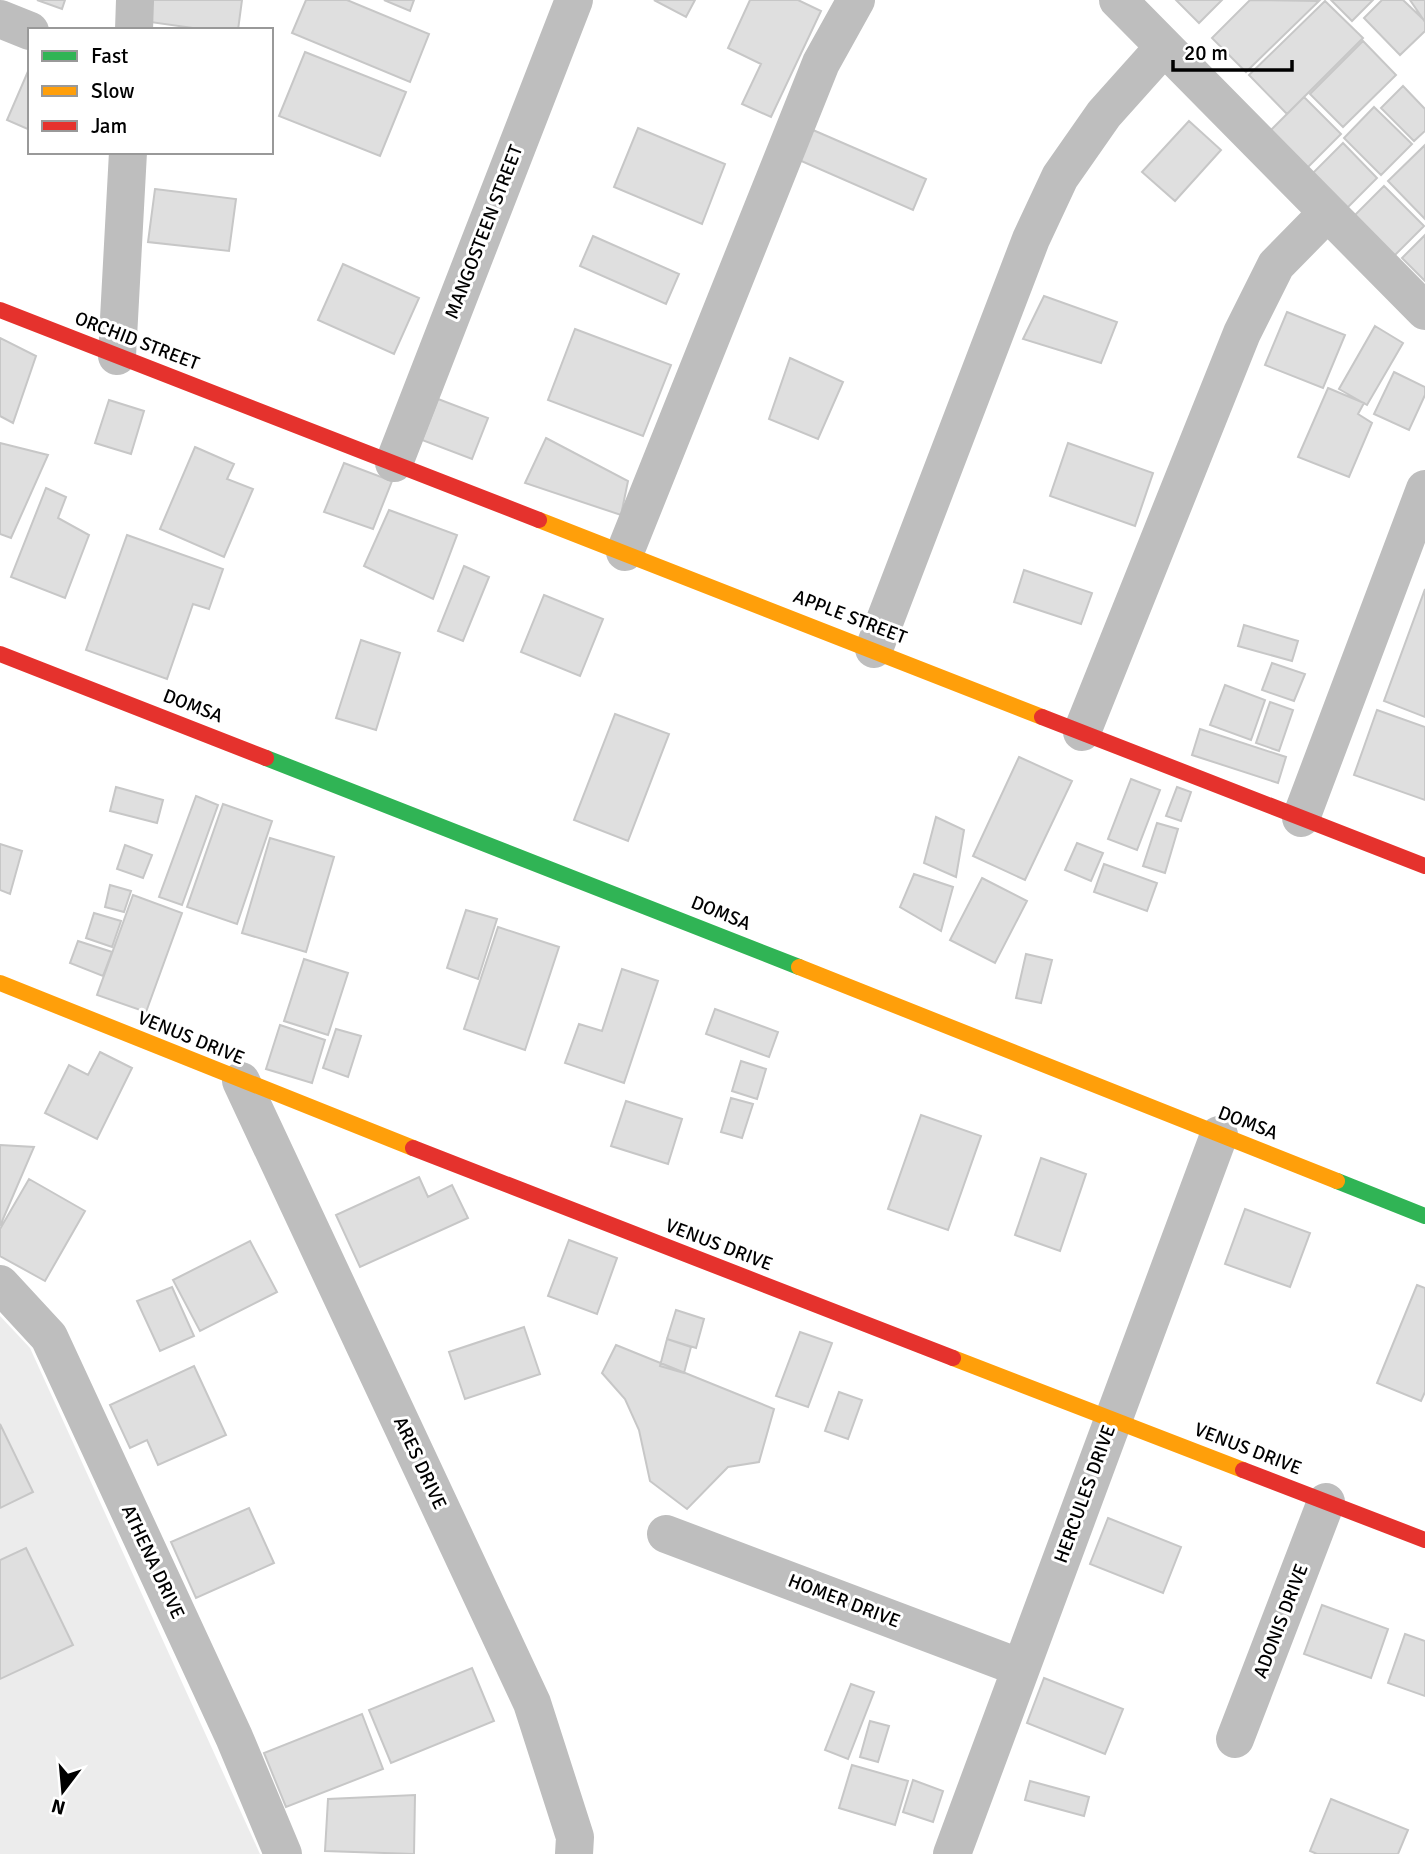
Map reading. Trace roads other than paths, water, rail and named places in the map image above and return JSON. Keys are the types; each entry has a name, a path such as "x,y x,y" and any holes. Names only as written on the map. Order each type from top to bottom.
{"street":[{"path":"134,28 135,0"},
{"name":"MANGOSTEEN STREET","path":"394,463 574,0"},
{"path":"625,552 821,63 856,0"},
{"path":"1118,0 1425,311"},
{"path":"0,19 28,30"},
{"path":"874,649 1031,239 1060,177 1104,114 1164,47"},
{"path":"117,356 128,154"},
{"path":"1083,732 1242,333 1276,265 1327,214"},
{"name":"ORCHID STREET","path":"0,310 259,411"},
{"name":"APPLE STREET","path":"259,411 1425,866"},
{"path":"1301,818 1425,489"},
{"name":"DOMSA","path":"0,654 637,902 1425,1216"},
{"name":"VENUS DRIVE","path":"0,983 241,1081 1425,1540"},
{"name":"ARES DRIVE","path":"241,1081 532,1703 575,1837 574,1854"},
{"name":"HERCULES DRIVE","path":"952,1854 1219,1135"},
{"name":"ATHENA DRIVE","path":"0,1284 49,1337 233,1737 283,1854"},
{"name":"ADONIS DRIVE","path":"1235,1739 1326,1502"},
{"name":"HOMER DRIVE","path":"666,1534 1021,1668"}]}
